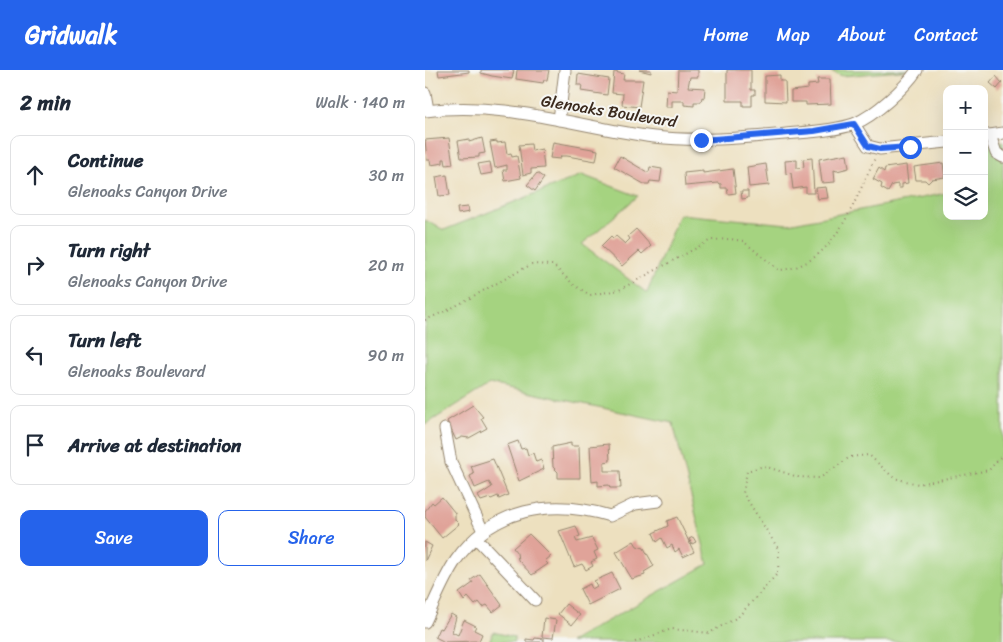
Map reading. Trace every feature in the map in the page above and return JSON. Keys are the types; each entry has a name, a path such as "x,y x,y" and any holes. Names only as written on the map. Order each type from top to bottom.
{"street":[{"path":"559,120 565,70"},
{"name":"Glenoaks Boulevard","path":"426,111 466,108 496,109 653,137 701,140 814,131 854,124 894,96 909,82 917,70"},
{"path":"425,93 426,111"},
{"path":"854,124 868,146 880,149 943,142"},
{"path":"988,136 1003,133"},
{"path":"988,138 996,153 1003,157"},
{"path":"445,429 451,462 479,534 535,600"},
{"path":"425,622 457,559 479,534 518,513 554,506 591,510 610,516 635,504 658,501"}],"path":[{"path":"425,320 450,309 532,264 553,266 574,285 590,294 619,290 711,240 730,239 743,241 779,270 794,269 824,252 843,224 880,149"},
{"path":"635,642 671,629 709,633 738,617 778,573 779,550 743,493 747,471 764,466 798,477 820,478 850,457 869,454 894,478 918,484 989,470 1003,454"}],"green space":[{"path":"828,70 911,70 842,76"},
{"path":"1003,141 1003,642 570,642 708,564 673,423 490,384 425,425 425,220 444,230 582,175 638,196 582,244 647,293 679,214 788,224 943,194 943,220 988,220 988,145"},
{"path":"493,632 514,637 514,642 489,642"}],"building":[{"path":"438,70 469,70 469,72 439,76"},
{"path":"481,70 514,70 512,79 481,73"},
{"path":"517,70 549,70 547,80 544,80 543,83 516,79"},
{"path":"639,70 651,70 651,73"},
{"path":"678,70 698,70 698,77 690,77 688,87 705,88 704,98 702,97 701,102 694,102 694,106 684,105 684,101 672,101 672,107 666,107 667,90 677,91"},
{"path":"727,70 751,70 751,90 755,90 755,95 752,95 752,106 743,106 743,101 727,101"},
{"path":"614,72 624,74 623,80 643,80 639,107 622,105 623,94 612,93"},
{"path":"578,74 609,79 607,95 581,91 582,85 577,85"},
{"path":"780,75 780,81 785,81 786,102 765,101 765,76"},
{"path":"996,76 1002,83 997,89 990,83"},
{"path":"817,79 830,79 831,104 806,105 806,102 791,102 791,91 808,89 808,85 818,84"},
{"path":"449,138 453,164 446,165 445,159 443,159 443,163 431,165 430,160 427,160 425,140"},
{"path":"482,138 485,153 479,154 479,157 461,158 458,141 469,139 469,142"},
{"path":"497,141 497,143 505,142 507,154 511,153 512,157 517,156 521,178 505,181 503,170 507,170 507,165 495,168 490,142"},
{"path":"553,142 598,150 596,161 567,156 561,156 560,159 550,158"},
{"path":"531,144 532,151 542,149 544,168 531,169 531,173 523,175 519,145"},
{"path":"847,154 849,168 834,170 835,182 822,183 819,159"},
{"path":"620,156 647,172 649,172 650,167 662,169 660,182 650,181 649,184 644,184 614,167"},
{"path":"812,158 814,193 806,193 806,187 793,189 791,173 786,174 785,161 797,160 797,168 804,167 803,159"},
{"path":"490,162 492,173 481,175 478,164"},
{"path":"943,163 943,177 932,179 928,183 925,180 916,180 914,167"},
{"path":"766,164 769,185 749,187 747,167"},
{"path":"906,165 908,183 902,184 902,188 898,188 898,184 892,185 888,192 881,188 882,184 873,179 879,168 884,172 885,168"},
{"path":"733,169 736,193 728,194 727,188 721,188 721,184 718,183 685,186 684,173 703,171 703,173"},
{"path":"537,173 544,178 535,191 527,185"},
{"path":"447,175 450,195 439,196 436,177"},
{"path":"826,187 828,198 818,199 816,188"},
{"path":"741,191 748,191 748,198 742,199"},
{"path":"468,207 469,212 458,214 457,208"},
{"path":"636,229 651,246 642,254 639,251 622,266 601,246 611,236 613,238 616,236 625,244 630,239 628,236"},
{"path":"473,405 483,417 481,418 487,428 469,438 462,437 456,440 447,421"},
{"path":"518,441 521,449 526,448 528,455 533,453 536,462 541,460 544,469 519,481 507,445"},
{"path":"571,443 571,446 579,446 580,478 558,478 558,472 553,467 552,447"},
{"path":"609,444 610,461 604,462 604,471 620,471 621,488 610,488 609,485 598,486 598,481 592,482 590,446"},
{"path":"493,459 508,495 499,499 498,496 481,501 478,496 492,487 489,482 475,488 470,476 474,474 471,466"},
{"path":"442,497 455,513 455,520 459,524 442,538 425,517 425,511 432,502 434,504"},
{"path":"677,517 694,552 683,557 679,549 675,552 672,545 667,548 662,538 657,542 653,533 668,526 667,521"},
{"path":"576,526 580,536 575,538 577,542 592,538 598,550 594,552 597,559 591,562 593,566 586,570 582,564 574,567 559,531"},
{"path":"529,534 551,556 545,561 548,564 532,575 518,560 517,553 513,548"},
{"path":"693,537 696,542 692,544 689,539"},
{"path":"634,541 637,546 644,548 654,566 644,572 645,575 632,579 616,552"},
{"path":"425,542 432,546 425,561"},
{"path":"612,573 620,589 588,605 580,589 590,584 592,589 597,586 594,581"},
{"path":"480,574 502,605 493,612 487,605 483,607 479,602 475,605 468,597 464,601 459,593 473,583 471,580"},
{"path":"566,604 580,615 572,625 558,614"},
{"path":"451,614 456,617 452,632 458,635 464,620 476,626 474,630 482,634 479,641 445,642 435,637 439,628 442,629"},
{"path":"544,618 556,620 553,638 542,637"},
{"path":"535,638 544,639 544,642 526,642 526,639 534,640"}],"route":[{"path":"701,140 814,131 854,124 868,146 880,149 910,147"}]}
